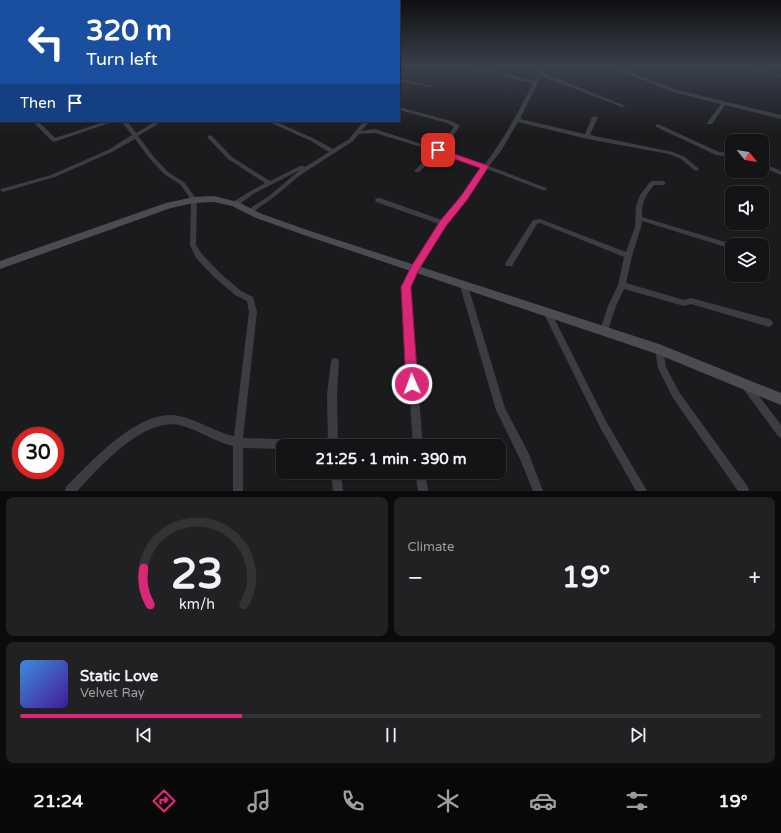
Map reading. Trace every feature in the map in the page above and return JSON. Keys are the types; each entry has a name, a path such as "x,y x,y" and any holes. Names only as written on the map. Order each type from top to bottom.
{"street":[{"path":"417,439 406,287 414,269 443,223 464,198 485,166 498,151 517,120 533,88"},
{"path":"585,88 624,106"},
{"path":"665,88 781,117"},
{"path":"710,124 724,103"},
{"path":"400,108 450,122 457,126 440,151 417,171"},
{"path":"587,137 595,117"},
{"path":"517,120 587,137 671,153 683,158 696,169"},
{"path":"36,122 54,140 104,122"},
{"path":"125,122 166,172 183,184 194,200 194,248 217,275 238,293 250,299 253,312 238,442 238,491"},
{"path":"3,190 54,176 110,151 158,122"},
{"path":"272,122 313,140 332,152"},
{"path":"359,132 361,126 366,122"},
{"path":"658,126 718,154 725,154"},
{"path":"251,211 271,197 297,175 359,132 375,131 440,151 485,166 544,189"},
{"path":"210,137 230,158 270,184"},
{"path":"235,204 251,193 332,152"},
{"path":"769,167 780,171"},
{"path":"604,330 612,306 622,285 628,256 638,226 639,206 648,187 652,183 663,183"},
{"path":"0,265 170,205 194,200 214,199 235,204 281,225 659,349 781,399"},
{"path":"378,200 443,223"},
{"path":"638,218 725,244"},
{"path":"509,264 535,222 540,221 628,256"},
{"path":"622,285 684,303 691,301 769,322"},
{"path":"464,286 501,410 524,456 538,491"},
{"path":"547,312 604,426 642,491"},
{"path":"659,349 662,368 676,395 744,491"},
{"path":"334,439 332,394 335,362"},
{"path":"747,386 781,433"},
{"path":"70,491 114,448 129,436 155,422 169,418 192,424 221,439 238,442 276,444"},
{"path":"337,479 338,491"},
{"path":"421,479 423,491"}],"route":[{"path":"412,384 409,316 406,287 414,269 443,223 464,198 485,166 438,150"}]}
